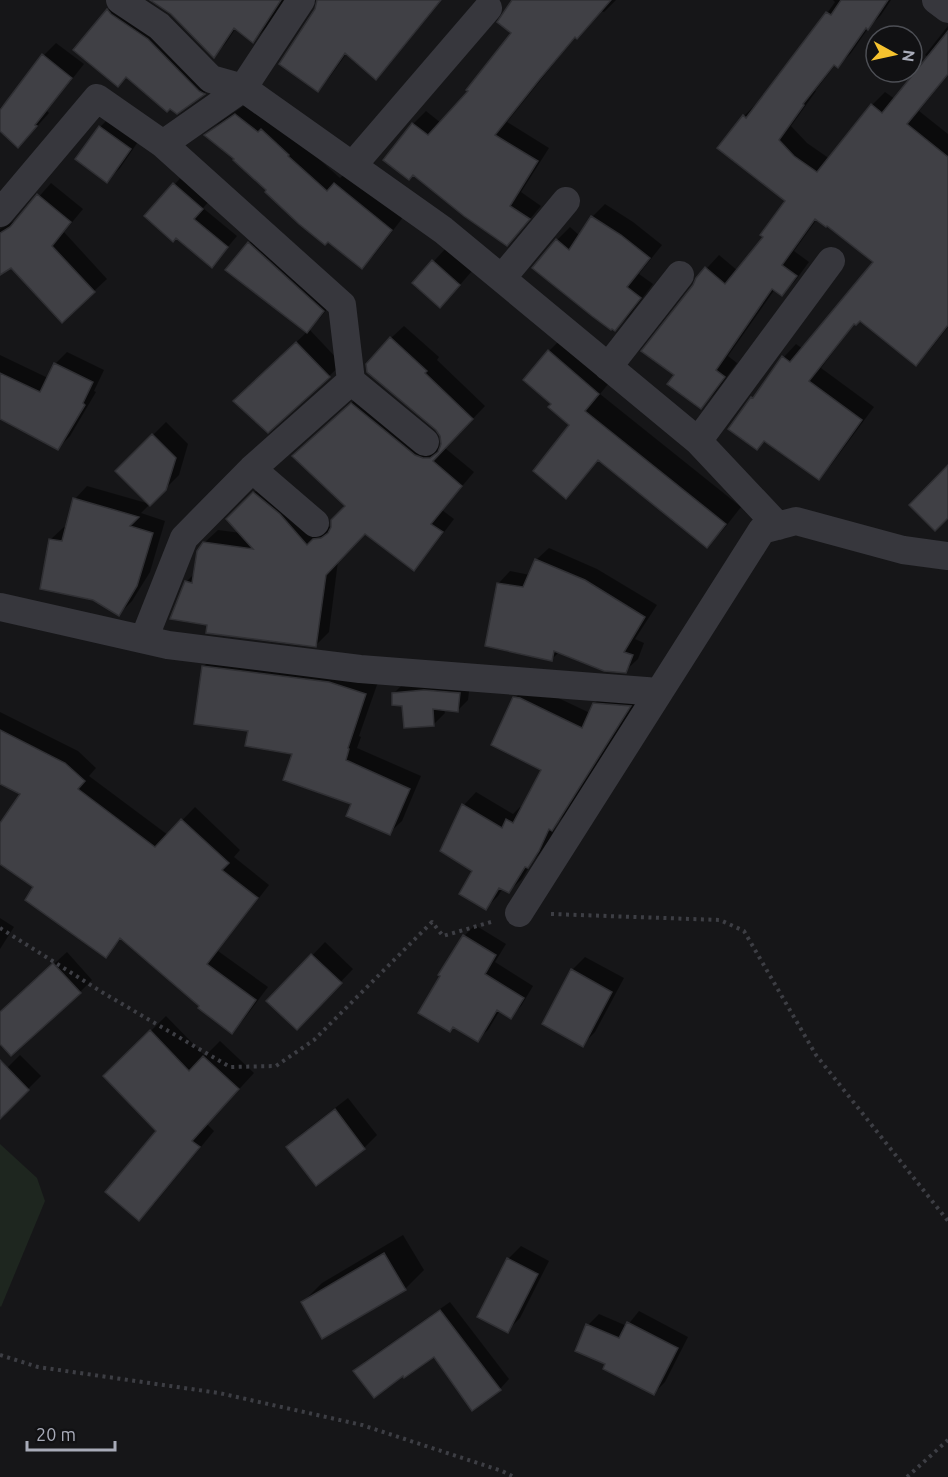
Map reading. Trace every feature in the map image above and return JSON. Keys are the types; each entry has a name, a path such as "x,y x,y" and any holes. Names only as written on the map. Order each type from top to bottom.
{"street":[{"path":"120,0 159,26 211,79 243,88 443,230 698,441 778,526"},
{"path":"163,144 243,88 301,0"},
{"path":"936,0 948,9"},
{"path":"353,165 488,8"},
{"path":"0,213 97,98 163,144 342,306 351,381 424,442"},
{"path":"502,278 566,201"},
{"path":"698,441 831,261"},
{"path":"608,367 680,275"},
{"path":"144,639 184,538 252,469 351,381"},
{"path":"252,469 315,523"},
{"path":"519,913 762,530 796,521 903,550 948,556"},
{"path":"0,607 168,645 360,669 659,692"}],"path":[{"path":"0,928 105,994 230,1067 276,1066 314,1040 432,922 443,936 519,913 720,920 744,931 816,1054 948,1221"},
{"path":"0,1355 38,1367 219,1393 362,1425 514,1477"},
{"path":"907,1477 948,1440"}],"shaded area":[{"path":"0,1144 37,1178 45,1201 1,1307 0,1306"}],"building":[{"path":"150,0 281,0 253,43 234,28 214,58 171,14"},
{"path":"317,0 441,0 376,80 345,53 318,92 279,64 315,9"},
{"path":"512,0 611,0 577,39 575,37 495,135 538,161 510,206 530,219 507,246 464,216 413,175 409,180 383,160 412,123 428,135 468,91 466,90 511,33 497,22"},
{"path":"841,0 888,0 872,24 864,24 864,31 838,68 834,65 803,104 779,140 794,156 817,172 871,104 882,113 905,84 924,84 924,61 948,31 948,74 907,124 948,157 948,325 916,366 860,321 854,324 809,381 862,420 819,480 764,441 757,450 728,429 782,356 790,362 873,262 827,226 815,219 782,265 797,276 782,296 772,289 716,370 725,377 701,409 667,384 674,375 641,351 705,267 725,284 763,237 760,235 785,201 717,148 743,115 746,118 826,12 831,15"},
{"path":"107,9 148,39 199,91 205,94 177,114 170,109 167,112 126,77 118,87 73,50"},
{"path":"42,54 72,78 18,148 0,131 0,110"},
{"path":"235,114 258,132 261,129 327,191 334,183 392,230 362,269 328,242 325,245 299,224 234,159 204,135"},
{"path":"99,126 131,149 107,183 75,159"},
{"path":"173,183 203,209 194,219 228,247 212,268 176,238 173,242 144,216"},
{"path":"37,194 71,222 52,246 95,292 62,323 11,268 0,275 0,233 10,227"},
{"path":"591,216 621,235 650,258 627,287 641,298 615,331 592,316 532,268 556,239 569,250"},
{"path":"248,242 324,311 307,333 225,270"},
{"path":"432,260 460,285 440,308 412,283"},
{"path":"390,337 427,371 425,373 473,419 433,461 462,486 431,524 443,532 414,571 365,534 326,575 316,647 206,633 207,625 170,619 185,581 192,583 197,551 203,542 253,549 226,519 253,492 280,514 307,545 313,539 321,538 328,533 331,520 345,506 292,456 351,403 415,455 430,458 438,452 441,444 436,430 367,372 366,364"},
{"path":"296,342 330,377 268,433 233,401"},
{"path":"548,350 599,394 585,411 726,524 707,548 598,460 566,499 533,471 569,425 548,407 551,404 523,380"},
{"path":"54,363 93,382 83,403 85,405 58,450 0,419 0,373 40,392"},
{"path":"152,434 176,458 166,490 150,506 115,471"},
{"path":"948,465 948,518 935,531 909,505"},
{"path":"73,498 139,517 130,526 153,533 137,586 119,616 93,600 40,589 49,539 62,541"},
{"path":"535,559 585,580 645,617 624,652 633,655 626,673 604,671 554,651 552,661 485,646 497,583 523,587"},
{"path":"202,666 329,682 366,694 346,760 410,789 390,835 346,816 351,804 283,780 292,754 245,746 248,731 194,724"},
{"path":"424,690 460,693 458,712 433,709 434,726 404,728 402,706 392,705 392,693"},
{"path":"513,697 520,698 582,728 593,703 631,706 552,831 549,829 528,868 525,867 509,893 499,888 486,910 459,894 472,871 440,851 462,804 502,828 506,819 513,823 541,770 491,745"},
{"path":"0,730 65,763 85,781 78,789 155,847 181,819 229,863 222,870 258,898 207,964 256,1000 232,1034 198,1008 199,1006 120,938 106,958 25,900 33,887 0,864 0,823 20,794 0,784"},
{"path":"463,935 496,955 485,974 524,998 511,1019 497,1010 478,1042 453,1027 450,1032 418,1013"},
{"path":"311,954 342,983 297,1030 266,1001"},
{"path":"53,963 81,993 11,1056 0,1044 0,1012"},
{"path":"571,969 612,992 583,1047 542,1024"},
{"path":"150,1030 189,1071 203,1056 239,1089 192,1141 200,1147 139,1221 105,1192 156,1131 103,1076"},
{"path":"0,1060 29,1090 0,1119"},
{"path":"335,1109 365,1149 316,1186 286,1147"},
{"path":"384,1253 406,1290 322,1339 301,1302"},
{"path":"507,1258 538,1274 508,1333 477,1317"},
{"path":"440,1310 501,1390 472,1411 434,1357 404,1378 403,1376 374,1398 353,1371"},
{"path":"627,1322 678,1348 654,1395 603,1369 605,1364 575,1351 586,1324 619,1338"}]}
